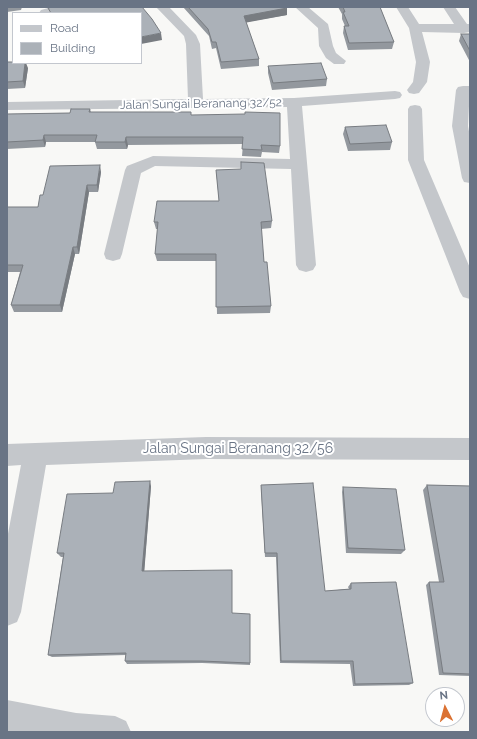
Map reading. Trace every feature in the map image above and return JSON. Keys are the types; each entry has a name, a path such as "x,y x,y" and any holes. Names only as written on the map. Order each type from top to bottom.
{"street":[{"path":"48,12 65,7"},
{"path":"162,7 190,35 193,44 196,104"},
{"path":"301,7 324,27 326,46 331,55 340,61"},
{"path":"402,7 415,28 423,62 423,71 420,82 416,160 464,264 470,292"},
{"path":"449,7 467,29"},
{"path":"415,28 467,29"},
{"name":"Jalan Sungai Beranang 32/52","path":"7,106 294,102 395,95 402,90 420,100"},
{"path":"469,170 460,126 462,90 470,90"},
{"path":"294,102 306,265"},
{"path":"113,254 133,170 153,160 299,164"},
{"name":"Jalan Sungai Beranang 32/56","path":"7,455 206,448 470,449"},
{"path":"7,612 36,453"},
{"path":"7,716 76,729 115,732"}],"building":[{"path":"142,7 161,33 142,37 142,12 50,12 48,8"},
{"path":"188,7 287,8 244,16 259,59 221,62 216,42 212,42 208,29"},
{"path":"343,7 380,7 394,42 349,43 344,26 349,26 343,12 345,12"},
{"path":"461,34 470,34 470,51"},
{"path":"7,62 12,62 12,64 25,64 23,81 7,82"},
{"path":"321,63 327,79 273,83 268,66"},
{"path":"71,109 90,109 89,112 191,112 191,115 245,114 245,112 280,113 280,146 261,145 262,150 242,149 243,137 126,137 125,142 95,142 97,135 44,135 43,140 7,142 7,114 70,113"},
{"path":"386,125 392,142 350,144 345,127"},
{"path":"241,162 264,163 272,221 261,222 264,262 267,262 271,306 216,307 216,254 155,254 158,222 154,222 157,201 219,201 216,170 241,169"},
{"path":"100,165 97,185 87,185 77,247 73,247 60,305 11,305 23,265 7,265 7,207 38,207 40,195 43,195 50,166"},
{"path":"150,481 142,571 232,570 232,613 250,614 250,663 201,661 125,661 126,653 48,655 64,553 57,553 67,494 113,493 115,482"},
{"path":"313,483 325,591 351,589 351,583 396,582 413,683 355,684 353,661 281,661 277,553 265,553 261,485"},
{"path":"427,485 470,486 470,674 443,673 429,582 444,582"},
{"path":"343,487 396,489 405,550 348,548"}]}
